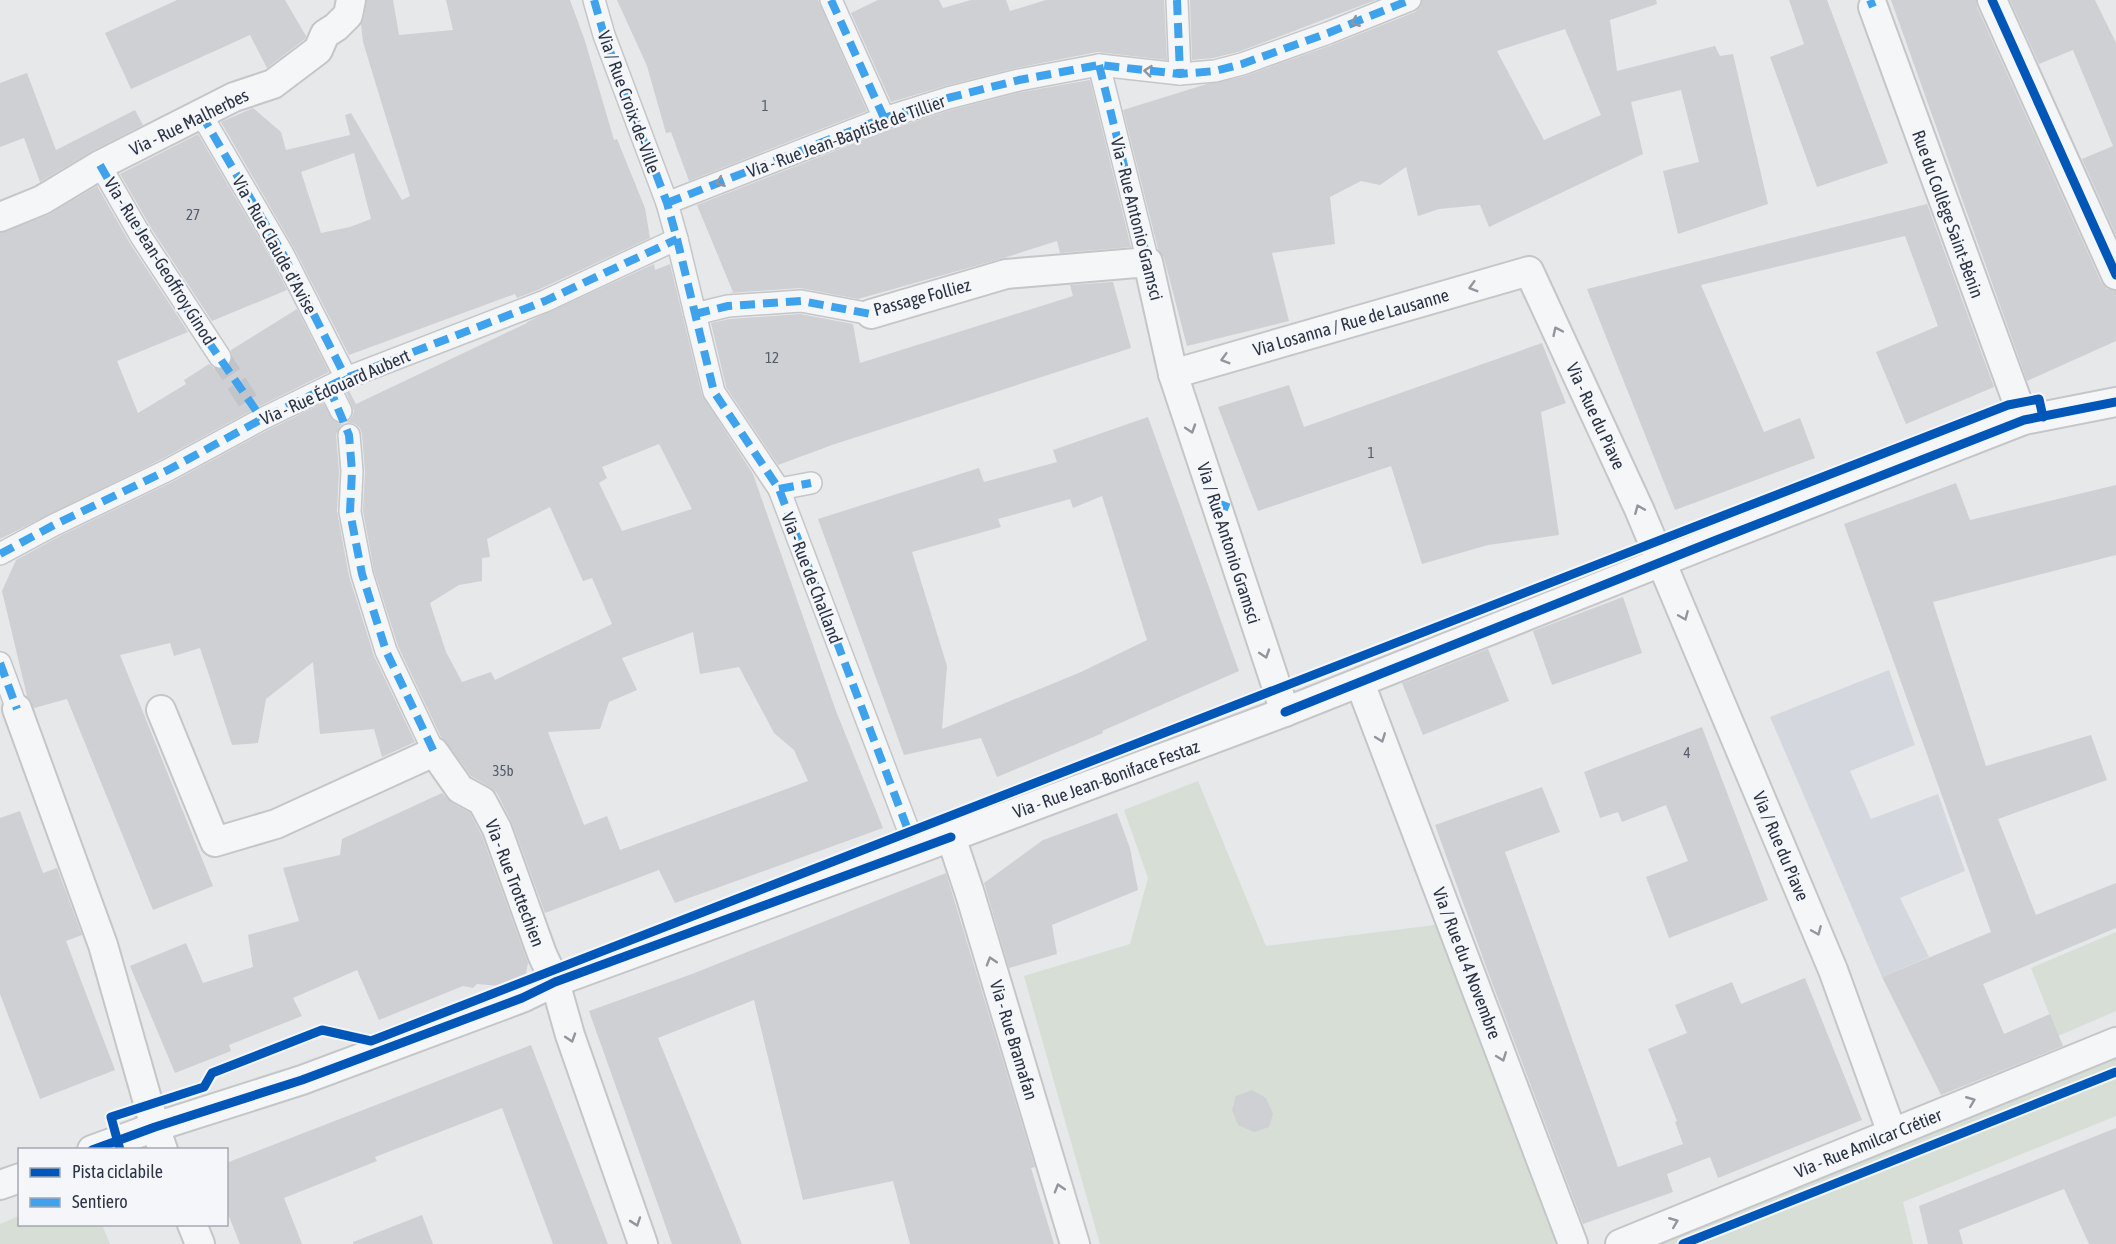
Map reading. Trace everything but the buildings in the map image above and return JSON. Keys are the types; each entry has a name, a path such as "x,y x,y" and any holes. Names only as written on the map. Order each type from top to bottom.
{"street":[{"name":"Via - Rue Malherbes","path":"0,217 42,200 100,165 234,97 273,84 318,50 325,34 348,15 351,0"},
{"name":"Via / Rue Croix-de-Ville","path":"594,0 608,46 667,203 678,239"},
{"path":"831,0 884,118"},
{"path":"1177,0 1180,74"},
{"name":"Via - Rue Jean-Baptiste de Tillier","path":"667,203 884,118 948,98 1019,80 1099,65 1180,74 1215,71 1242,64 1328,33 1410,0"},
{"path":"1992,0 2116,275"},
{"name":"Rue du Collège Saint-Bénin","path":"1871,3 2024,420"},
{"name":"Via - Rue Antonio Gramsci","path":"1099,65 1173,374"},
{"name":"Via - Rue Claude d'Avise","path":"201,114 283,254 337,382 341,411"},
{"name":"Via - Rue Jean-Geoffroy Ginod","path":"100,165 142,238 220,357"},
{"name":"Via - Rue Édouard Aubert","path":"0,554 168,470 257,414 545,301 678,239"},
{"name":"Via - Rue de Challand","path":"678,239 714,392 779,489 916,850"},
{"name":"Passage Folliez","path":"695,314 728,306 801,301 871,314 1006,274 1148,262"},
{"name":"Via Losanna / Rue de Lausanne","path":"1173,374 1529,271"},
{"name":"Via - Rue du Piave","path":"1529,271 1640,509 1661,563"},
{"name":"Via / Rue Antonio Gramsci","path":"1173,374 1224,506 1286,712"},
{"name":"Via - Rue Jean-Boniface Festaz","path":"98,1148 159,1138 324,1072 522,998 555,982 1286,712 2024,420 2116,402"},
{"name":"Via - Rue Trottechien","path":"349,435 352,471 350,512 362,574 386,651 434,752 460,789 483,801 496,829 542,954 555,982 570,1035 643,1244"},
{"path":"779,489 811,483"},
{"name":"Via / Rue du Piave","path":"1661,563 1833,970 1892,1133"},
{"path":"0,663 103,945 159,1138"},
{"name":"Via / Rue du 4 Novembre","path":"1360,683 1573,1244"},
{"path":"161,710 215,842 276,824 434,752"},
{"name":"Via - Rue Bramafan","path":"951,837 1075,1244"},
{"name":"Via - Rue Amilcar Crétier","path":"1620,1244 2116,1042"},
{"path":"0,1185 18,1179"},
{"path":"193,1226 200,1244"}],"shaded area":[{"path":"1889,670 1915,745 1850,771 1871,819 1938,794 1965,871 1900,898 1929,957 1882,977 1770,717"},
{"path":"1198,781 1266,946 1443,924 1562,1244 1100,1244 1024,976 1130,944 1148,878 1124,810"},
{"path":"2116,932 2116,1011 2058,1036 2031,968"},
{"path":"2116,1055 2116,1116 1903,1202 1913,1244 1647,1244"},
{"path":"18,1216 18,1226 102,1226 110,1244 0,1244 0,1224"}],"tunnel":[{"path":"220,357 253,409"}],"marked path":[{"path":"594,0 604,35 667,203 714,392 779,489 911,838"},
{"path":"831,0 884,118"},
{"path":"1177,0 1180,74"},
{"path":"667,203 884,118 948,98 1019,80 1099,65 1180,74 1215,71 1242,64 1328,33 1410,0"},
{"path":"1870,0 1873,7"},
{"path":"1099,65 1148,262"},
{"path":"201,114 283,254 346,378"},
{"path":"100,165 142,238 203,334 262,419"},
{"path":"0,554 346,378 545,301 677,239"},
{"path":"695,314 728,306 801,301 871,314"},
{"path":"329,387 349,435 352,471 350,512 362,574 386,651 434,752"},
{"path":"779,489 811,483"},
{"path":"1215,502 1233,509"},
{"path":"0,663 17,709"}],"cycle path":[{"path":"1992,0 2116,275"},
{"path":"119,1148 111,1117 204,1087 212,1073 322,1030 371,1041 2008,405 2039,399 2043,417"},
{"path":"1285,712 2024,420 2116,402"},
{"path":"97,1148 302,1080 522,998 555,982 951,837"},
{"path":"1683,1244 2116,1072"}]}
